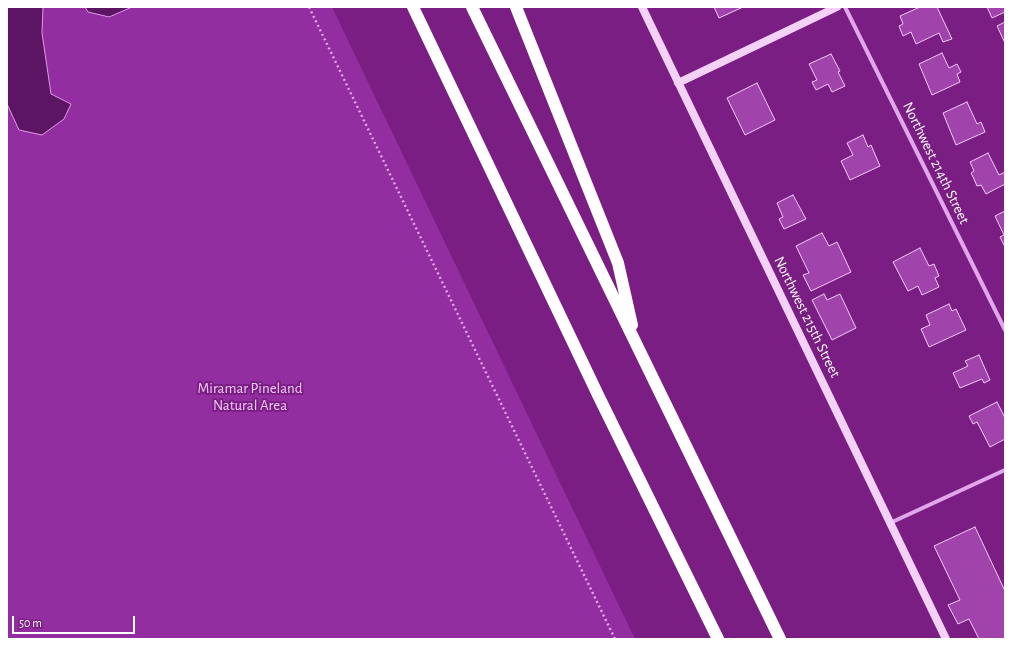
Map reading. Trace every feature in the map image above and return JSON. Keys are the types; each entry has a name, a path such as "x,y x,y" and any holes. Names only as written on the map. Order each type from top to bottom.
{"highway":[{"path":"413,7 599,396 718,639"},
{"path":"472,7 780,639"},
{"path":"516,7 618,263 637,345"}],"street":[{"name":"Northwest 215th Street","path":"642,7 946,639"},
{"path":"678,83 837,7"},
{"name":"Northwest 214th Street","path":"845,7 1005,330"},
{"path":"890,523 1005,470"}],"path":[{"path":"308,7 615,639"}],"green space":[{"name":"Miramar Pineland Natural Area","path":"7,7 332,7 635,639 7,639"}],"shaded area":[{"path":"7,7 43,7 42,33 51,94 71,104 64,119 42,135 19,130 7,104"},
{"path":"85,7 132,7 109,17 88,12"}],"building":[{"path":"714,7 743,7 719,18"},
{"path":"920,7 937,7 952,39 943,42 939,33 916,44 911,32 903,36 899,26 903,24 900,16"},
{"path":"987,7 1005,7 1005,12 992,18"},
{"path":"1005,22 1005,43 997,26"},
{"path":"942,53 949,68 957,64 961,72 957,74 960,82 932,95 919,64"},
{"path":"831,54 840,71 838,72 845,86 832,92 828,84 816,90 812,82 817,80 809,64"},
{"path":"757,83 775,120 745,135 727,98"},
{"path":"967,102 977,124 981,122 985,132 956,145 943,113"},
{"path":"863,135 868,147 871,145 880,166 850,180 841,161 853,155 847,143"},
{"path":"988,153 999,175 1005,172 1005,184 986,194 981,185 977,186 971,173 974,171 970,162"},
{"path":"793,195 806,219 784,229 779,219 783,217 777,203"},
{"path":"1005,211 1005,247 1000,237 1004,235 995,216"},
{"path":"822,233 829,246 837,242 851,272 811,291 803,275 809,273 796,246"},
{"path":"920,248 929,266 934,264 939,276 935,278 939,287 922,295 918,286 908,291 893,262"},
{"path":"824,294 827,300 840,294 856,328 832,340 812,300"},
{"path":"949,304 952,311 956,309 966,330 929,347 921,329 930,325 926,315"},
{"path":"979,355 990,380 984,383 982,379 960,388 953,373 968,366 965,361"},
{"path":"997,402 1005,418 1005,439 990,447 977,422 973,424 969,416"},
{"path":"975,527 1005,591 1005,639 979,639 969,619 958,624 948,605 960,600 934,546"}]}
